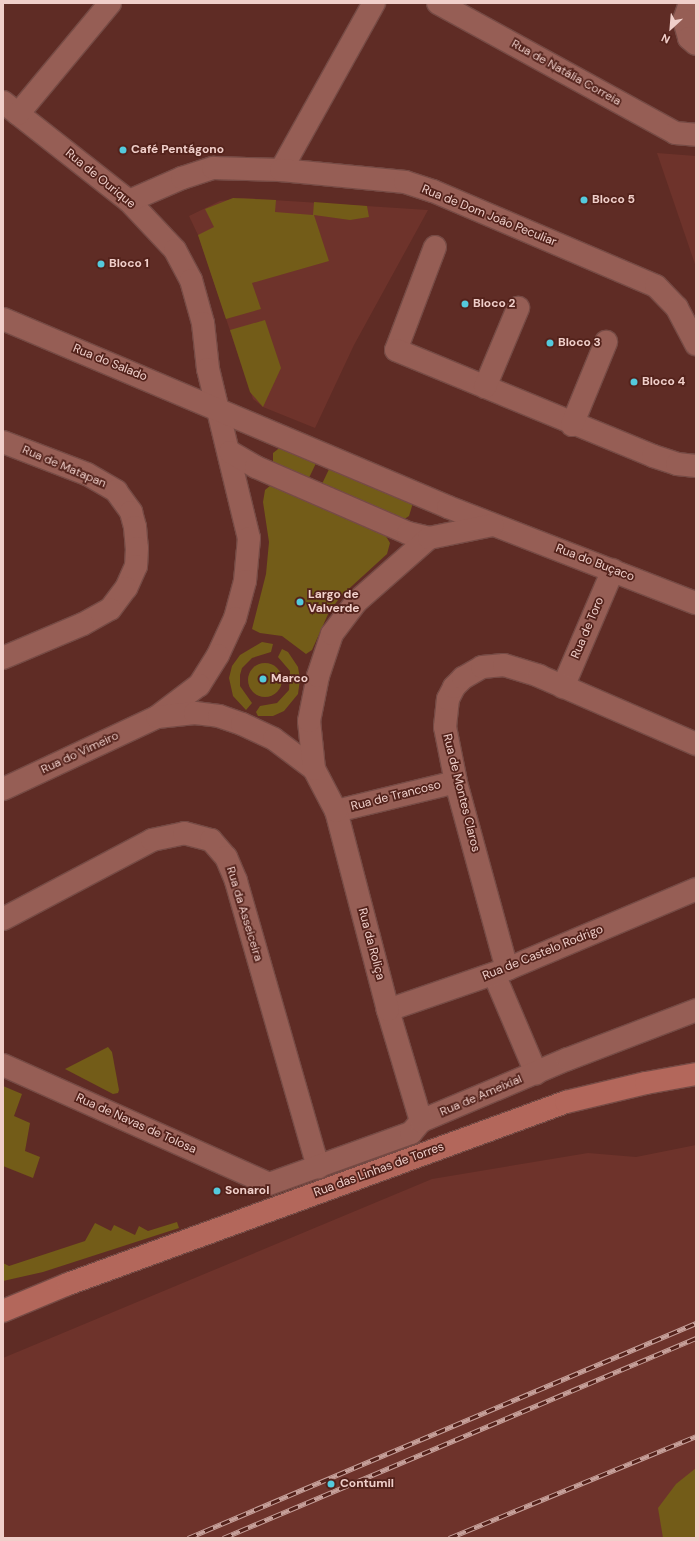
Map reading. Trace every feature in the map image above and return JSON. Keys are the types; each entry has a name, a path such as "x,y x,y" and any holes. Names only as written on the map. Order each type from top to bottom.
{"main road":[{"name":"Rua das Linhas de Torres","path":"3,1311 68,1284 566,1102 646,1083 696,1074"},
{"name":"Rua das Linhas de Torres","path":"3,1299 68,1284"}],"street":[{"path":"10,108 110,3"},
{"path":"281,170 374,3"},
{"name":"Rua de Natália Correia","path":"438,3 675,133 696,135"},
{"path":"683,6 685,29 696,44"},
{"name":"Rua de Ourique","path":"10,108 129,201 175,250 191,280 203,323 208,369 217,407"},
{"name":"Rua de Dom João Peculiar","path":"129,201 182,178 213,168 281,170 404,182 433,191 656,286 676,308 696,344"},
{"path":"435,247 396,350 572,425 677,464 696,466"},
{"path":"485,387 518,308"},
{"name":"Rua do Salado","path":"3,319 217,407"},
{"path":"572,425 606,342"},
{"path":"157,717 199,685 218,655 235,618 245,581 249,538 230,452 217,407"},
{"path":"217,407 493,525"},
{"name":"Rua de Matapan","path":"3,442 87,474 116,491 131,512 136,527 137,548 136,566 126,588 110,609 83,624 3,658"},
{"path":"230,452 256,467 408,533 429,538 493,525"},
{"name":"Rua do Buçaco","path":"493,525 696,603"},
{"path":"314,769 310,721 318,676 332,634 355,603 429,538"},
{"name":"Rua de Toro","path":"563,687 613,570"},
{"name":"Rua de Montes Claros","path":"536,1073 500,971 456,782 445,727 448,699 463,678 482,667 504,665 563,687 696,744"},
{"path":"157,717 195,714 218,716 236,722 274,739 314,769"},
{"name":"Rua do Vimeiro","path":"3,789 157,717"},
{"name":"Rua da Roliça","path":"314,769 336,810 388,1010 421,1121"},
{"name":"Rua de Trancoso","path":"336,810 456,782"},
{"name":"Rua da Asseiceira","path":"3,919 152,840 184,833 211,840 226,857 236,881 318,1167"},
{"name":"Rua de Castelo Rodrigo","path":"388,1010 500,971 696,889"},
{"name":"Rua de Ameixial","path":"269,1184 411,1133 421,1121 536,1073 696,1010"},
{"name":"Rua de Navas de Tolosa","path":"3,1066 269,1184"}],"shaded area":[{"path":"657,153 696,156 696,267"},
{"path":"233,198 276,200 275,212 313,215 314,202 367,206 369,217 350,220 314,215 329,261 252,283 261,309 226,319 198,235 214,227 205,209"},
{"path":"243,198 428,210 354,345 315,428 263,407 253,399 198,235 189,216 220,201"},
{"path":"265,320 281,368 263,407 250,392 230,330"},
{"path":"282,446 318,459 308,480 273,462 273,453"},
{"path":"331,465 413,503 409,516 403,520 321,486"},
{"path":"271,485 384,533 390,543 387,554 341,596 329,612 312,650 306,654 282,636 260,633 252,629 266,574 269,542 263,502 265,490"},
{"path":"262,642 273,644 271,652 252,658 242,668 240,675 240,686 252,703 246,710 233,696 229,678 232,666 240,655"},
{"path":"282,649 288,652 298,667 300,679 298,694 284,711 273,716 258,716 256,712 260,706 277,703 289,690 290,671 278,657"},
{"path":"265,663 271,664 277,668 281,674 281,686 277,692 271,696 265,697 259,696 253,692 249,686 248,680 249,674 253,668 259,664"},
{"path":"108,1047 112,1052 119,1090 118,1093 113,1094 65,1069"},
{"path":"3,1086 22,1094 14,1116 30,1123 25,1151 40,1157 33,1178 3,1166"},
{"path":"696,1145 696,1538 3,1538 3,1358 432,1179 588,1153 636,1157"},
{"path":"177,1222 179,1228 43,1272 3,1281 3,1263 9,1266 85,1241 95,1223 111,1231 114,1225 135,1235 139,1226 148,1231"},
{"path":"696,1468 696,1538 663,1538 658,1508 676,1484"}],"railway":[{"path":"188,1538 696,1323"},
{"path":"223,1538 696,1338"},
{"path":"449,1538 696,1436"}],"place":[{"name":"Café Pentágono","path":"123,150"},
{"name":"Bloco 5","path":"584,200"},
{"name":"Bloco 1","path":"101,264"},
{"name":"Bloco 2","path":"465,304"},
{"name":"Bloco 3","path":"550,343"},
{"name":"Bloco 4","path":"634,382"},
{"name":"Largo de Valverde","path":"300,602"},
{"name":"Marco","path":"263,679"},
{"name":"Sonarol","path":"217,1191"},
{"name":"Contumil","path":"331,1484"}]}
